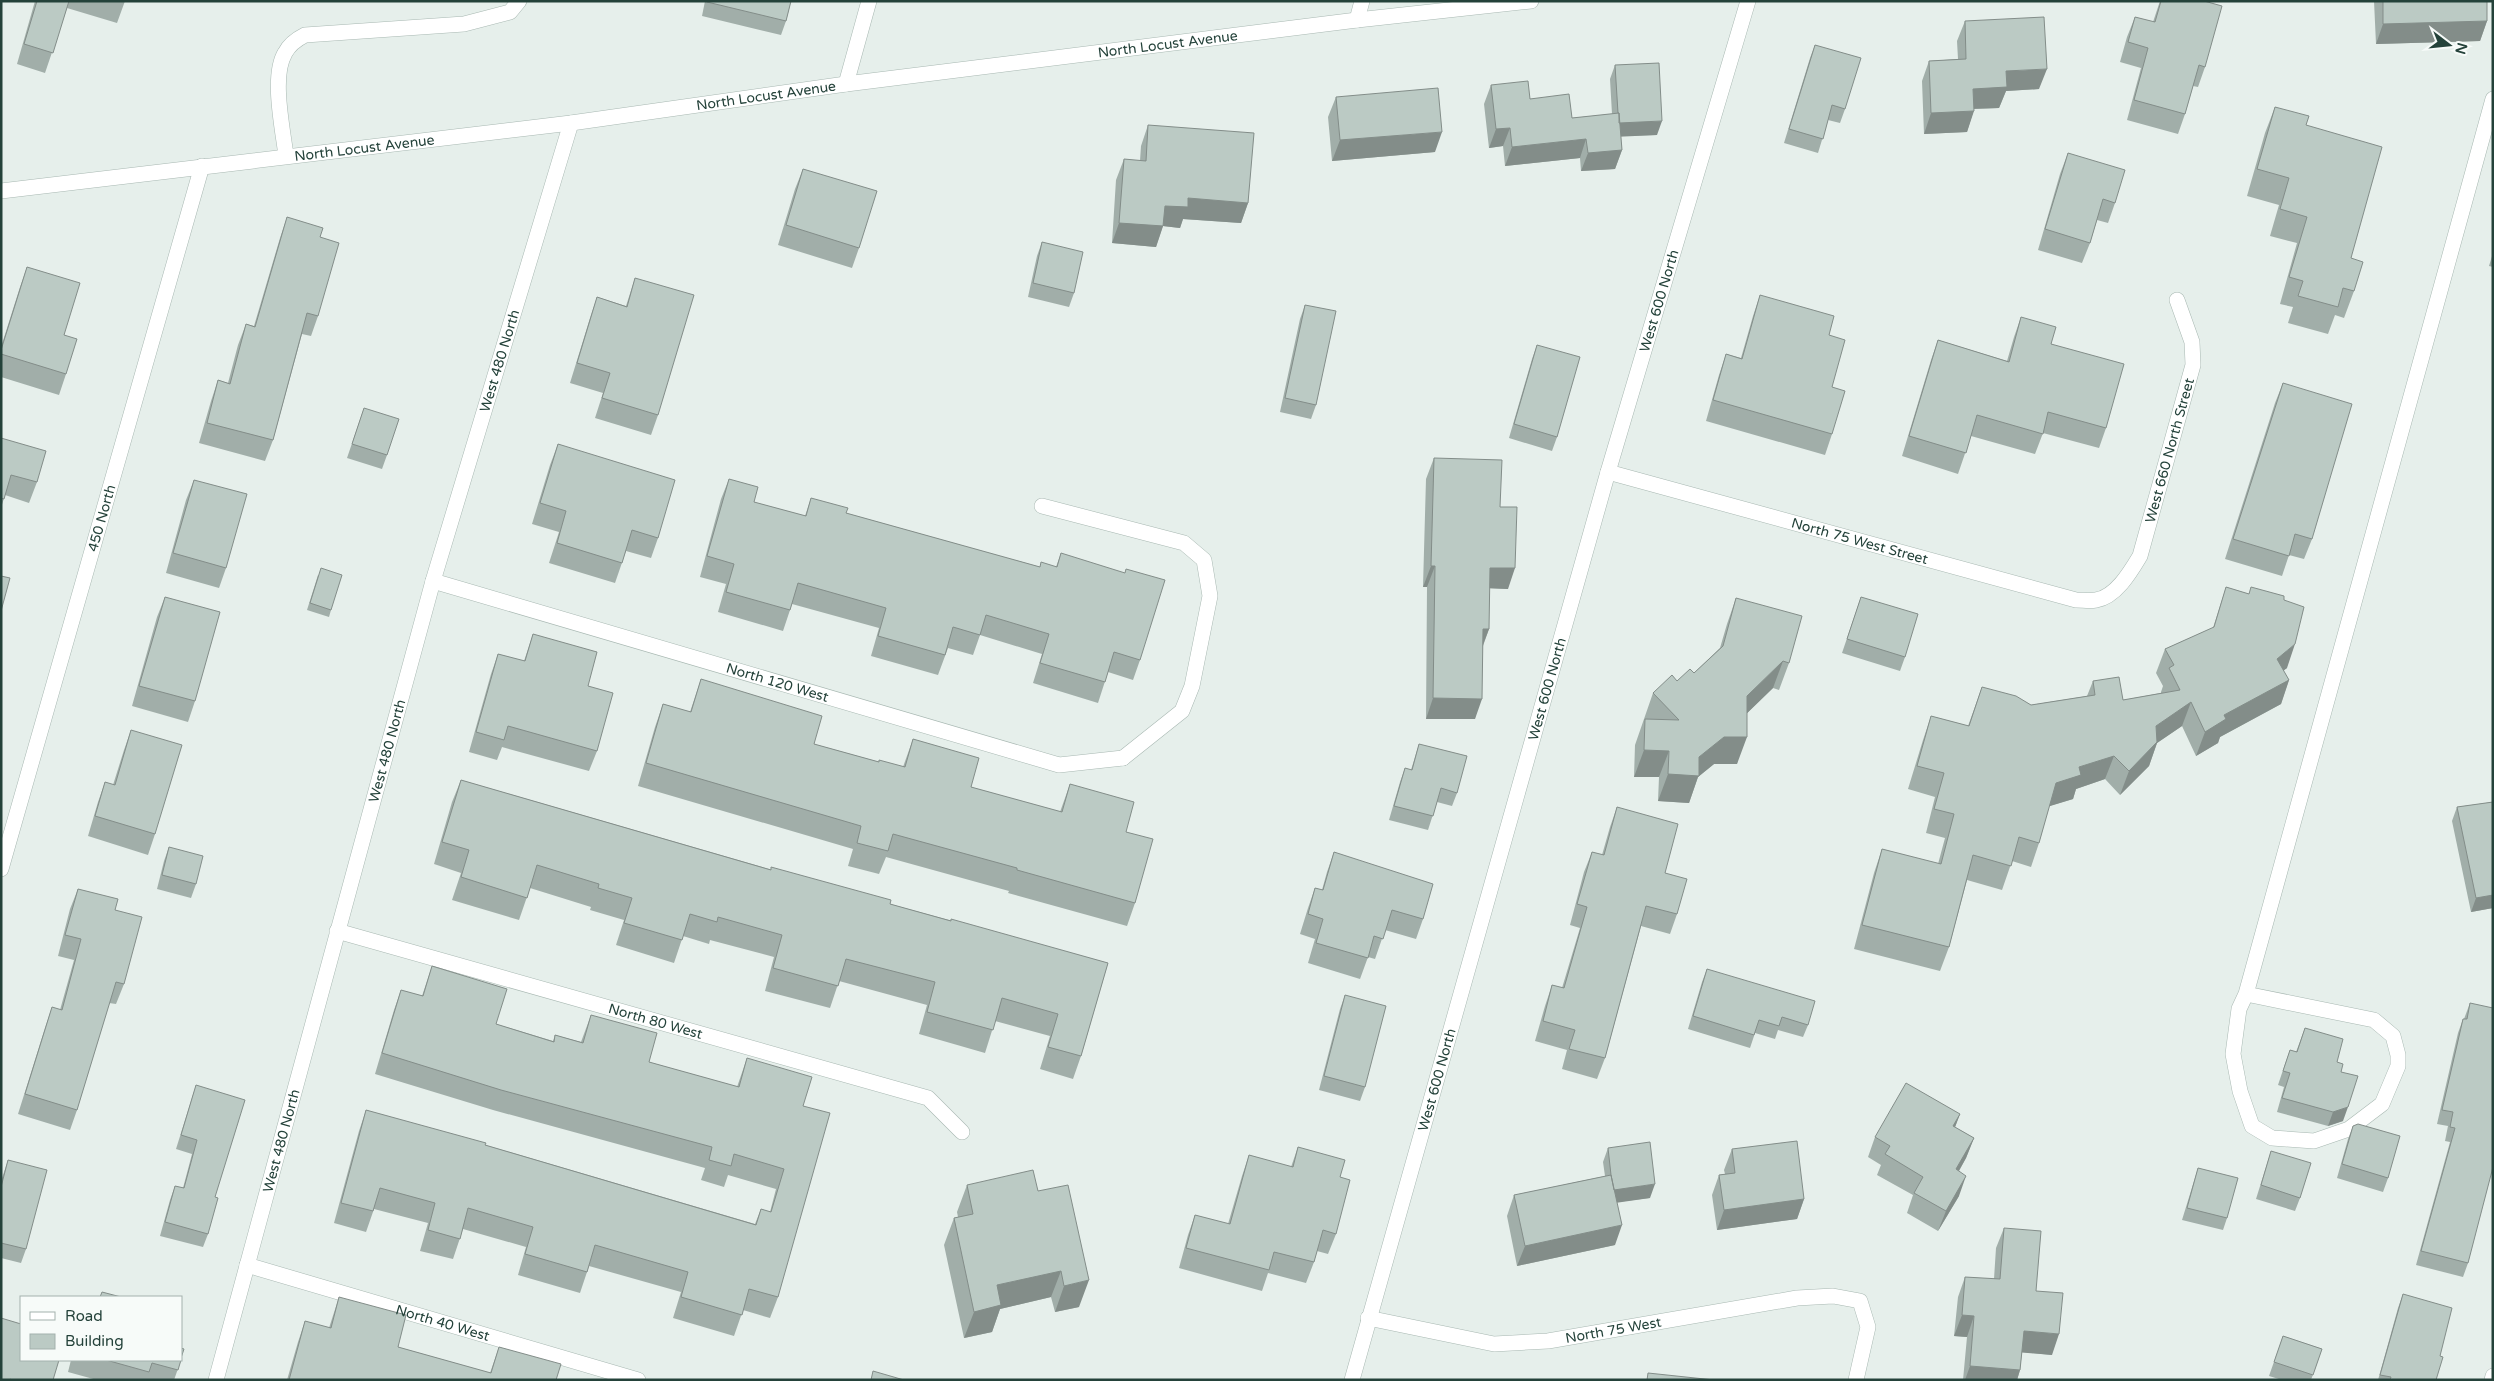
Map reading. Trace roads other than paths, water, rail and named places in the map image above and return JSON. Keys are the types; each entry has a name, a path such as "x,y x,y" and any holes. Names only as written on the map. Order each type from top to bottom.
{"street":[{"path":"286,156 279,98 279,73 284,53 295,41 305,35 464,24 510,12 519,1"},
{"path":"846,84 869,1"},
{"path":"1357,20 1362,1"},
{"name":"North Locust Avenue","path":"1,192 202,166 571,124 846,84 1357,20 1531,1"},
{"name":"West 600 North","path":"1352,1380 1608,472 1748,1"},
{"path":"2246,994 2374,1020 2393,1036 2398,1055 2398,1066 2382,1104 2349,1129 2314,1140 2272,1138 2252,1126 2240,1092 2233,1054 2239,1010 2246,994 2493,99"},
{"name":"West 480 North","path":"216,1380 433,581 571,124"},
{"name":"450 North","path":"1,869 202,166"},
{"name":"West 660 North Street","path":"2111,592 2128,575 2140,556 2193,365 2192,342 2177,300"},
{"name":"North 75 West Street","path":"1608,472 2076,600 2098,600 2111,592"},
{"name":"North 120 West","path":"433,581 1058,765 1124,758 1182,712 1189,695 1210,596 1204,560 1184,544 1042,506"},
{"name":"North 80 West","path":"337,932 928,1098 962,1132"},
{"name":"North 40 West","path":"247,1265 638,1380"},
{"name":"North 75 West","path":"1368,1318 1494,1344 1548,1341 1797,1298 1833,1296 1860,1301 1868,1327 1856,1380"},
{"path":"2492,1380 2493,1376"}]}
